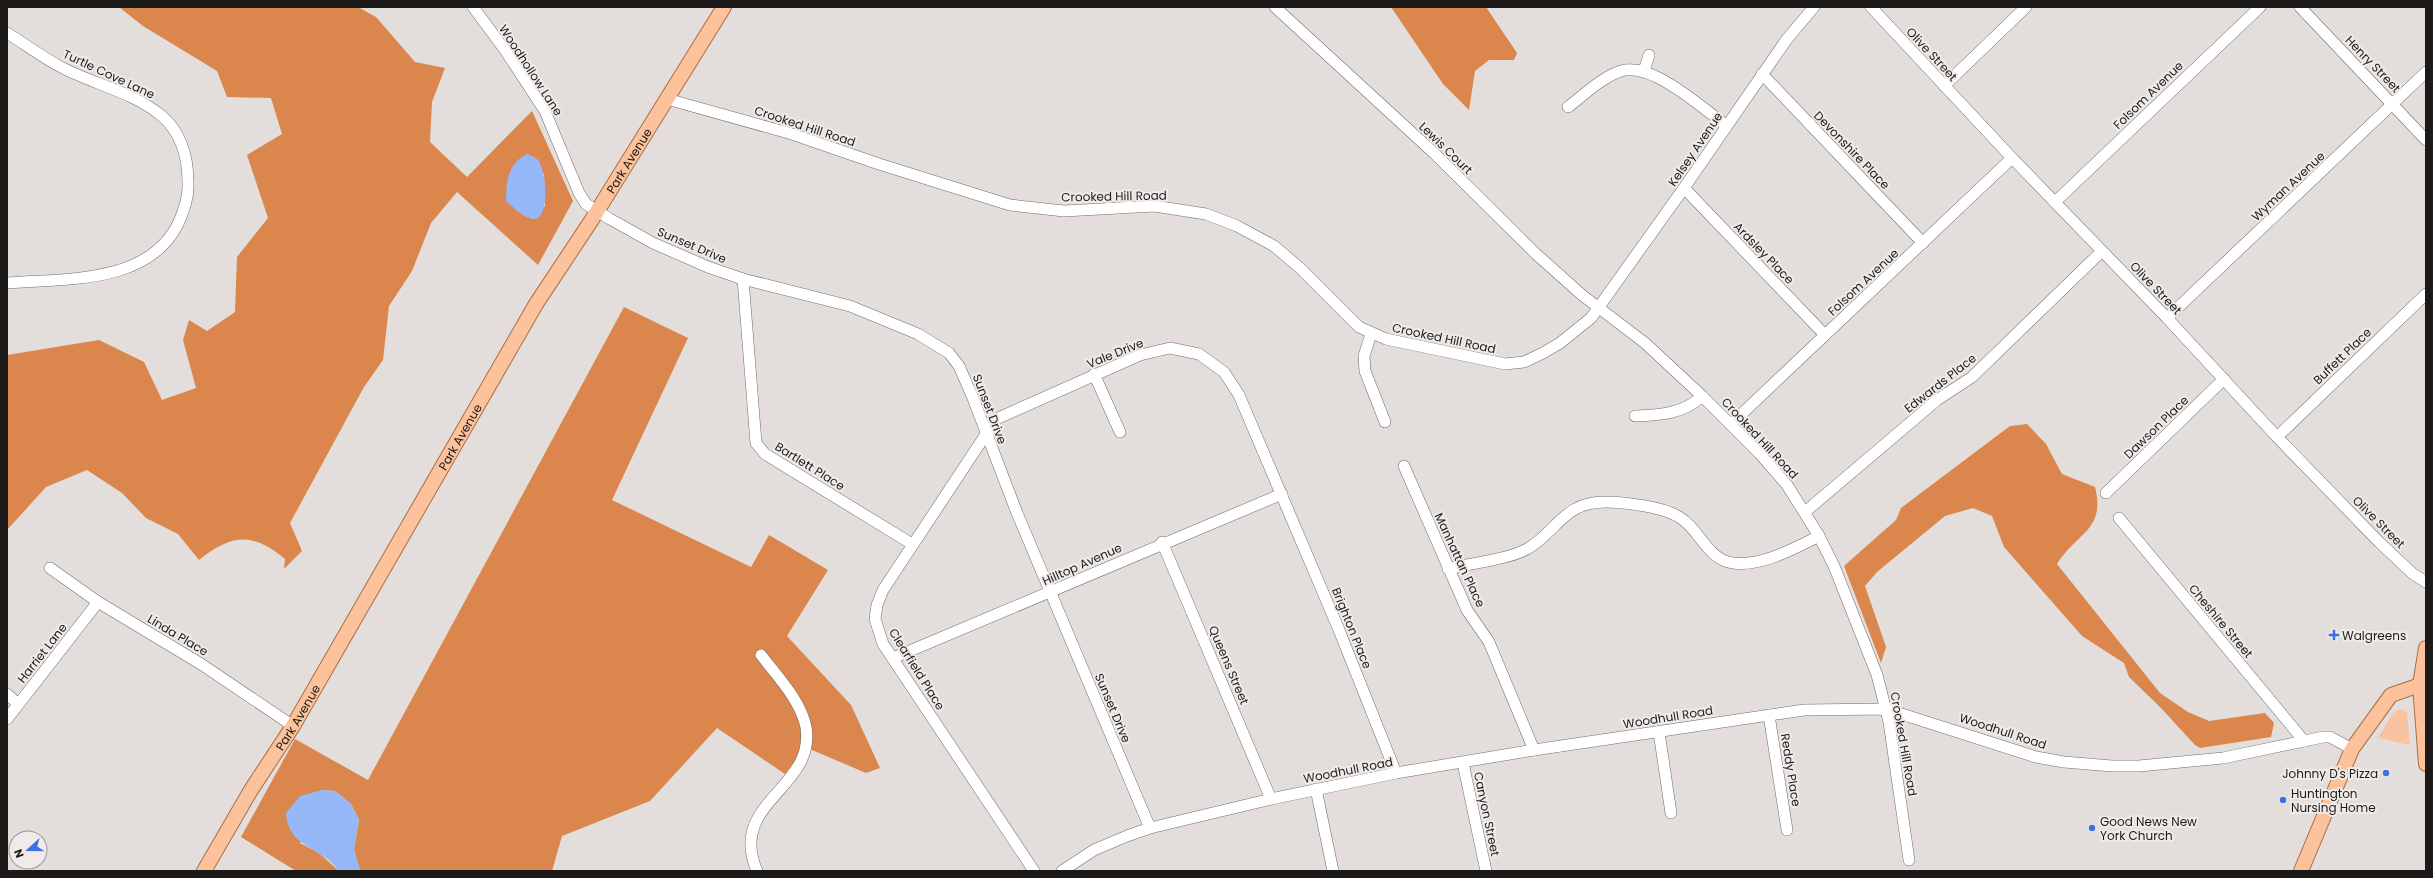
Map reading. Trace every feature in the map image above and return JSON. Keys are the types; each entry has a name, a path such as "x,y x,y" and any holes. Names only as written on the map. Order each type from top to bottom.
{"main road":[{"name":"Park Avenue","path":"204,871 251,790 293,726 536,304 597,211 724,7"},
{"path":"2426,648 2423,686 2426,764"},
{"path":"2301,871 2352,749 2391,695 2423,686"}],"street":[{"name":"Woodhollow Lane","path":"473,7 506,50 545,111 579,193 586,204 597,211"},
{"name":"Lewis Court","path":"1276,7 1435,154 1536,254 1600,308"},
{"name":"Kelsey Avenue","path":"1600,308 1786,39 1814,7"},
{"name":"Olive Street","path":"1871,7 2012,158 2167,318 2277,437 2379,542 2413,574 2426,582"},
{"path":"1944,86 2026,7"},
{"name":"Folsom Avenue","path":"2055,202 2260,7"},
{"name":"Henry Street","path":"2300,7 2426,140"},
{"name":"Turtle Cove Lane","path":"7,33 60,67 145,103 165,118 181,141 188,166 188,190 184,212 172,236 153,255 132,267 107,274 7,283"},
{"path":"1644,71 1650,55"},
{"path":"1568,107 1601,82 1622,71 1644,71 1671,85 1727,126"},
{"name":"Wyman Avenue","path":"2167,318 2426,72"},
{"name":"Devonshire Place","path":"1762,74 1923,243"},
{"name":"Crooked Hill Road","path":"667,99 792,134 880,164 1010,205 1064,211 1154,206 1206,214 1237,226 1274,246 1300,268 1349,318 1371,334 1386,339 1505,364 1524,362 1548,350 1576,331 1600,308 1645,343 1731,424 1787,485 1819,536 1834,566 1877,675 1886,709 1899,784 1908,860"},
{"name":"Folsom Avenue","path":"1731,424 2012,158"},
{"name":"Ardsley Place","path":"1684,188 1825,336"},
{"name":"Sunset Drive","path":"597,211 653,243 708,268 743,279 850,306 936,344 949,353 959,366 1050,592 1150,828"},
{"name":"Edwards Place","path":"1805,512 1937,400 1972,377 2102,251"},
{"name":"Bartlett Place","path":"743,279 756,443 765,454 912,544"},
{"name":"Buffett Place","path":"2277,437 2426,294"},
{"path":"1371,334 1364,356 1364,371 1385,422"},
{"name":"Vale Drive","path":"986,434 996,419 1140,354 1170,348 1200,354 1224,372 1239,395 1282,494"},
{"path":"1094,374 1120,432"},
{"name":"Dawson Place","path":"2106,493 2224,379"},
{"path":"1635,416 1677,411 1695,403 1702,396"},
{"name":"Clearfield Place","path":"986,434 883,590 877,605 875,619 878,632 893,658 1034,871"},
{"name":"Manhattan Place","path":"1404,466 1467,610 1489,642 1534,750"},
{"name":"Hilltop Avenue","path":"893,658 1050,592 1162,542 1282,494"},
{"name":"Brighton Place","path":"1282,494 1396,773"},
{"path":"1448,569 1526,549 1539,540 1562,516 1575,508 1605,502 1666,511 1680,517 1692,527 1718,558 1732,563 1748,564 1761,560 1819,536"},
{"name":"Cheshire Street","path":"2119,518 2304,741"},
{"name":"Queens Street","path":"1162,542 1271,799"},
{"name":"Linda Place","path":"50,568 98,602 202,664 293,726"},
{"name":"Harriet Lane","path":"7,719 98,602"},
{"path":"757,871 751,858 751,832 760,812 788,782 800,764 805,746 806,734 806,728 798,706 761,655"},
{"path":"7,694 18,704"},
{"name":"Woodhull Road","path":"1062,871 1094,850 1150,828 1316,789 1396,773 1534,750 1812,710 1886,709 2036,757 2064,762 2139,766 2223,758 2330,737 2352,749"},
{"name":"Reddy Place","path":"1770,715 1787,830"},
{"path":"1659,732 1671,813"},
{"name":"Canyon Street","path":"1463,763 1486,871"},
{"path":"1316,789 1333,871"}],"shaded area":[{"path":"119,7 358,7 376,17 415,62 445,68 432,102 430,142 467,177 532,111 573,201 538,265 457,192 431,223 412,271 389,306 383,360 364,387 290,523 302,551 284,569 285,559 262,544 252,541 232,541 211,551 199,560 178,534 146,518 122,493 87,470 46,487 7,530 7,355 99,340 144,362 162,400 196,388 183,340 189,320 207,331 235,312 237,257 268,218 247,155 282,134 271,98 227,97 217,71 143,26","holes":["544,173 545,206 532,219 516,210"]},
{"path":"1391,7 1486,7 1517,53 1514,60 1489,60 1475,71 1469,110 1443,84"},
{"path":"624,307 688,338 612,500 751,567 769,535 828,570 787,636 851,705 880,768 866,773 805,747 785,774 717,728 650,801 562,836 552,871 360,871 354,849 359,820 351,804 335,791 322,790 300,843 319,853 339,871 296,871 241,837 295,739 368,780"},
{"path":"2027,424 2046,444 2062,474 2095,487 2097,513 2093,522 2088,530 2065,553 2057,564 2160,693 2188,712 2209,721 2265,713 2274,723 2271,737 2200,748 2195,745 2160,707 2129,677 2124,663 2082,636 2004,547 1992,516 1973,508 1945,516 1877,572 1865,586 1886,647 1881,663 1844,566 1896,520 1901,508 2010,426"},
{"path":"2401,709 2407,712 2410,745 2378,738 2393,713"}],"water":[{"path":"527,154 538,160 541,165 545,182 545,202 543,211 539,217 534,219 523,215 506,201 509,174 516,162"},
{"path":"322,790 335,791 351,804 359,820 354,849 360,871 339,871 323,856 299,840 288,825 286,813 300,796"}],"place":[{"name":"Walgreens","path":"2334,635"},
{"name":"Johnny D's Pizza","path":"2386,773"},
{"name":"Huntington Nursing Home","path":"2283,800"},
{"name":"Good News New York Church","path":"2092,828"}]}
